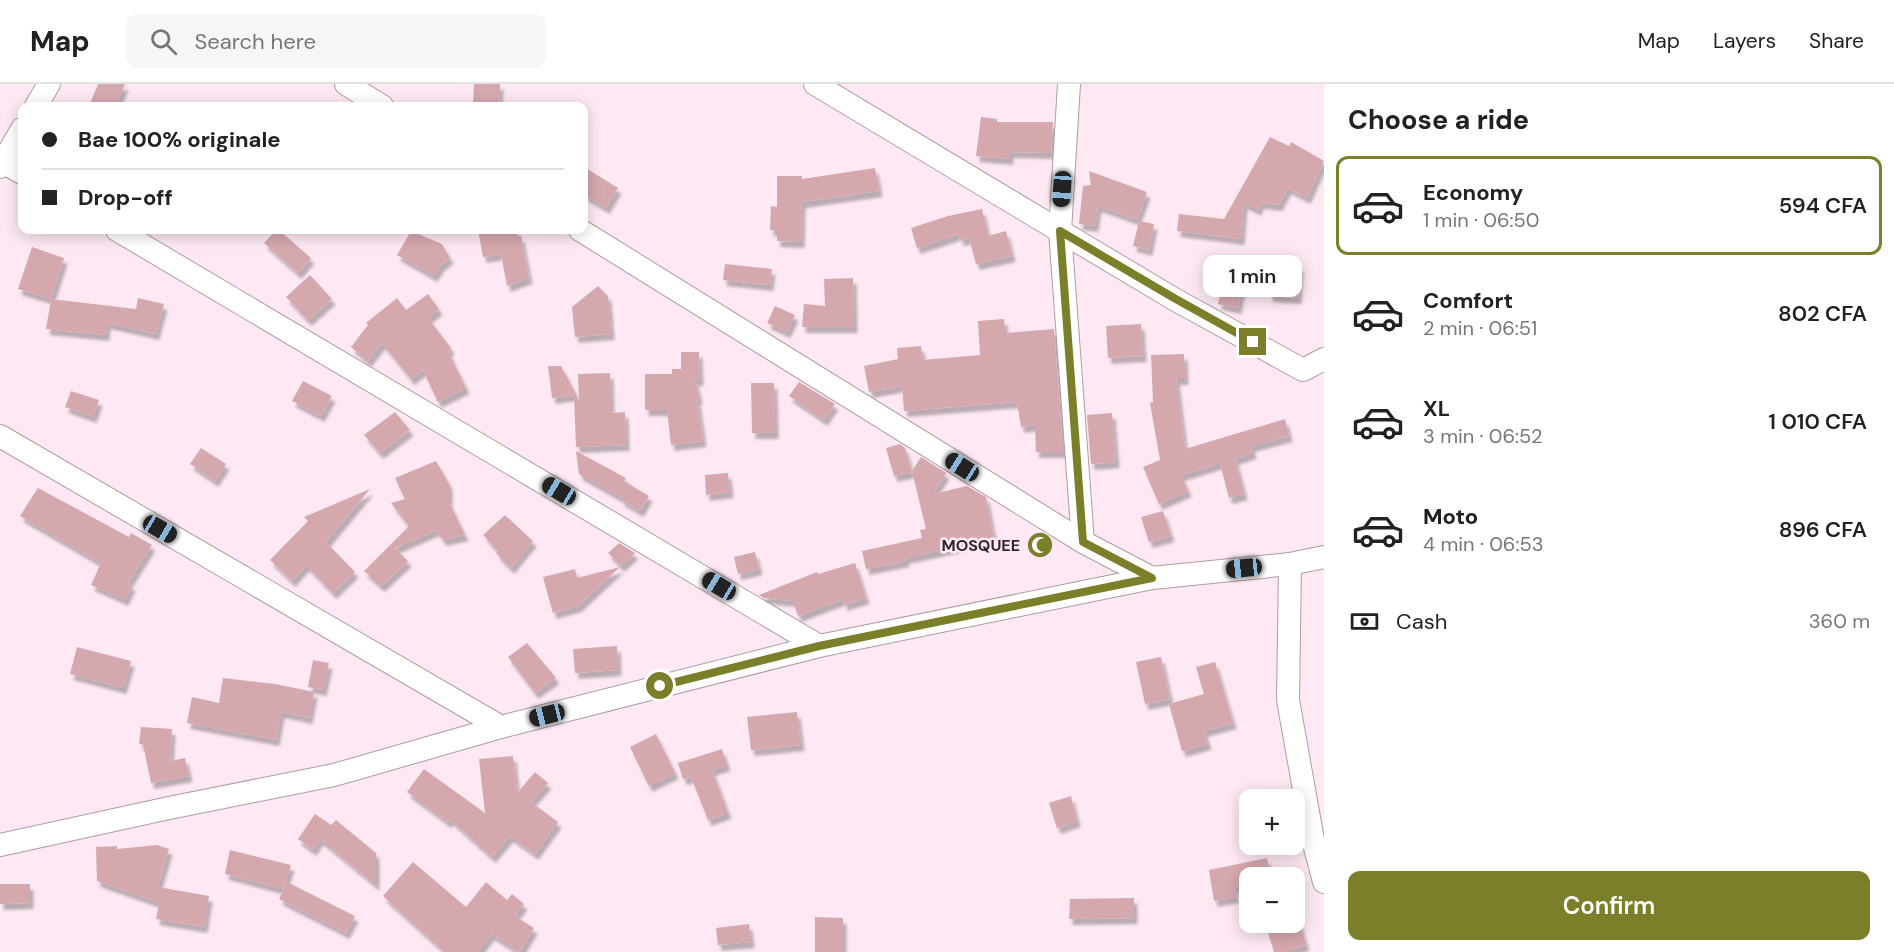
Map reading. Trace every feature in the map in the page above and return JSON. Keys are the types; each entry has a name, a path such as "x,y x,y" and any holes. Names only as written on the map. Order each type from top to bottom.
{"street":[{"path":"38,102 49,84"},
{"path":"346,84 375,102"},
{"path":"815,84 1174,298 1303,370 1324,359"},
{"path":"1069,84 1060,231 1083,542"},
{"path":"9,168 18,141"},
{"path":"124,234 819,646"},
{"path":"586,234 1083,542 1152,578"},
{"path":"0,436 501,727"},
{"path":"0,845 334,775 501,727 819,646 1152,578 1290,564 1324,556"},
{"path":"1290,564 1288,700 1313,840 1324,882"}],"building":[{"path":"98,84 125,84 118,102 91,102"},
{"path":"474,84 500,84 499,102 473,102"},
{"path":"981,117 997,119 997,122 1053,122 1051,153 1010,152 1010,159 976,156"},
{"path":"1270,137 1289,146 1291,142 1324,161 1307,198 1288,188 1279,205 1260,203 1258,210 1244,203 1241,239 1177,231 1179,214 1224,219"},
{"path":"875,168 879,191 802,202 801,242 777,241 777,230 770,230 771,206 777,207 777,176 802,176 802,179"},
{"path":"588,169 618,188 606,208 588,197"},
{"path":"1089,171 1147,192 1137,220 1098,206 1095,226 1079,224 1083,186 1091,185"},
{"path":"982,209 988,236 1006,231 1012,256 976,264 969,238 960,240 959,234 917,248 911,228 948,216"},
{"path":"1139,221 1154,224 1149,250 1133,246"},
{"path":"272,234 284,234 311,258 298,273 264,243"},
{"path":"409,234 418,234 442,244 450,258 441,265 434,276 397,255"},
{"path":"479,234 518,234 521,236 529,278 507,286 501,254 483,257"},
{"path":"32,247 64,258 51,299 18,289"},
{"path":"725,264 772,269 770,285 723,280"},
{"path":"1271,264 1300,266 1298,298 1269,296"},
{"path":"1225,267 1245,271 1238,308 1218,304"},
{"path":"310,275 332,299 308,320 286,297"},
{"path":"853,278 854,327 802,327 804,304 825,306 824,279"},
{"path":"598,286 608,296 611,334 575,337 572,307"},
{"path":"428,294 439,309 428,318 451,348 448,351 466,388 438,402 423,370 411,379 382,343 368,361 351,347 368,325 366,323 397,298 406,310"},
{"path":"138,298 164,304 156,334 107,323 106,335 46,329 51,299 136,309"},
{"path":"775,306 795,315 787,332 767,323"},
{"path":"1004,319 1005,333 1054,329 1063,452 1036,452 1035,425 1021,427 1017,402 904,411 902,386 869,392 864,366 898,359 897,348 921,346 923,360 980,355 978,321"},
{"path":"1141,324 1143,356 1108,358 1106,326"},
{"path":"681,352 699,352 700,380 695,380 703,441 671,445 667,410 645,410 645,374 672,374 672,369 681,369"},
{"path":"1184,354 1185,379 1176,379 1185,449 1285,419 1289,436 1251,446 1253,453 1235,459 1244,494 1229,498 1220,463 1181,475 1188,491 1159,504 1143,467 1160,460 1150,403 1153,402 1151,355"},
{"path":"548,366 561,366 579,400 578,374 610,373 611,413 625,412 626,445 576,447 574,395 552,398"},
{"path":"303,381 332,396 321,416 292,401"},
{"path":"799,382 835,404 824,420 789,396"},
{"path":"751,383 774,383 775,433 752,433"},
{"path":"71,391 99,400 93,417 65,407"},
{"path":"395,412 410,430 380,453 364,435"},
{"path":"1112,413 1116,462 1091,464 1087,415"},
{"path":"900,444 905,448 912,472 894,476 886,448"},
{"path":"201,448 226,464 215,481 190,464"},
{"path":"576,451 626,478 624,481 649,496 640,511 579,474"},
{"path":"921,457 946,473 933,494 967,486 986,497 994,539 905,558 906,561 866,569 862,551 922,538 920,530 926,529 912,471"},
{"path":"436,461 449,484 449,502 465,535 443,540 436,530 395,548 408,561 381,586 364,571 409,526 391,503 405,499 395,478"},
{"path":"728,473 730,492 706,495 705,475"},
{"path":"38,488 129,537 131,533 152,545 128,583 132,585 125,600 91,585 101,563 20,516"},
{"path":"370,489 326,542 355,572 333,593 306,565 292,581 270,560 308,521 304,517"},
{"path":"1163,511 1171,536 1149,542 1141,517"},
{"path":"505,515 533,541 511,568 483,535"},
{"path":"619,543 635,553 621,566 608,553"},
{"path":"755,552 759,569 738,574 734,557"},
{"path":"855,563 866,598 844,605 843,599 798,616 793,601 764,598 759,595 817,572 818,574"},
{"path":"620,567 578,606 553,613 543,577 575,569 577,578"},
{"path":"527,643 556,678 535,693 508,657"},
{"path":"617,646 618,670 575,673 573,649"},
{"path":"77,647 131,661 123,688 70,674"},
{"path":"1161,657 1170,699 1145,704 1136,662"},
{"path":"313,660 329,663 323,690 308,687"},
{"path":"1215,662 1233,723 1204,731 1208,744 1182,751 1169,704 1204,694 1196,667"},
{"path":"223,678 275,684 314,692 309,718 281,712 276,740 187,723 192,697 219,703"},
{"path":"797,712 801,745 751,750 747,717"},
{"path":"141,727 172,729 170,761 185,758 189,776 151,783 143,744 139,744"},
{"path":"656,734 675,773 649,786 630,747"},
{"path":"722,749 727,765 712,770 728,813 708,820 691,777 683,779 678,763"},
{"path":"513,756 517,793 535,772 548,783 531,802 558,822 535,854 510,836 492,857 450,819 448,822 407,792 424,769 485,813 479,759"},
{"path":"1071,796 1077,821 1057,828 1049,803"},
{"path":"315,814 331,825 336,820 376,853 376,885 320,839 313,850 298,839"},
{"path":"157,845 169,849 158,887 209,896 204,927 156,919 159,903 97,881 96,847 117,846 117,849"},
{"path":"230,850 291,865 283,889 225,874"},
{"path":"1267,858 1269,867 1239,867 1239,887 1234,888 1236,897 1214,901 1209,870"},
{"path":"413,862 466,907 486,882 507,900 512,894 524,904 515,916 534,928 520,952 491,934 478,952 445,952 383,896"},
{"path":"287,882 355,916 346,933 279,899"},
{"path":"0,884 30,884 30,903 0,904"},
{"path":"1134,898 1134,918 1069,919 1070,899"},
{"path":"815,917 843,918 843,952 815,952"},
{"path":"749,924 751,942 718,945 716,928"},
{"path":"1268,933 1302,933 1306,945 1285,952 1274,952"}],"place":[{"name":"MOSQUEE","path":"1040,545"}],"route":[{"path":"660,686 819,646 1152,578 1083,542 1060,231 1253,342"}]}
